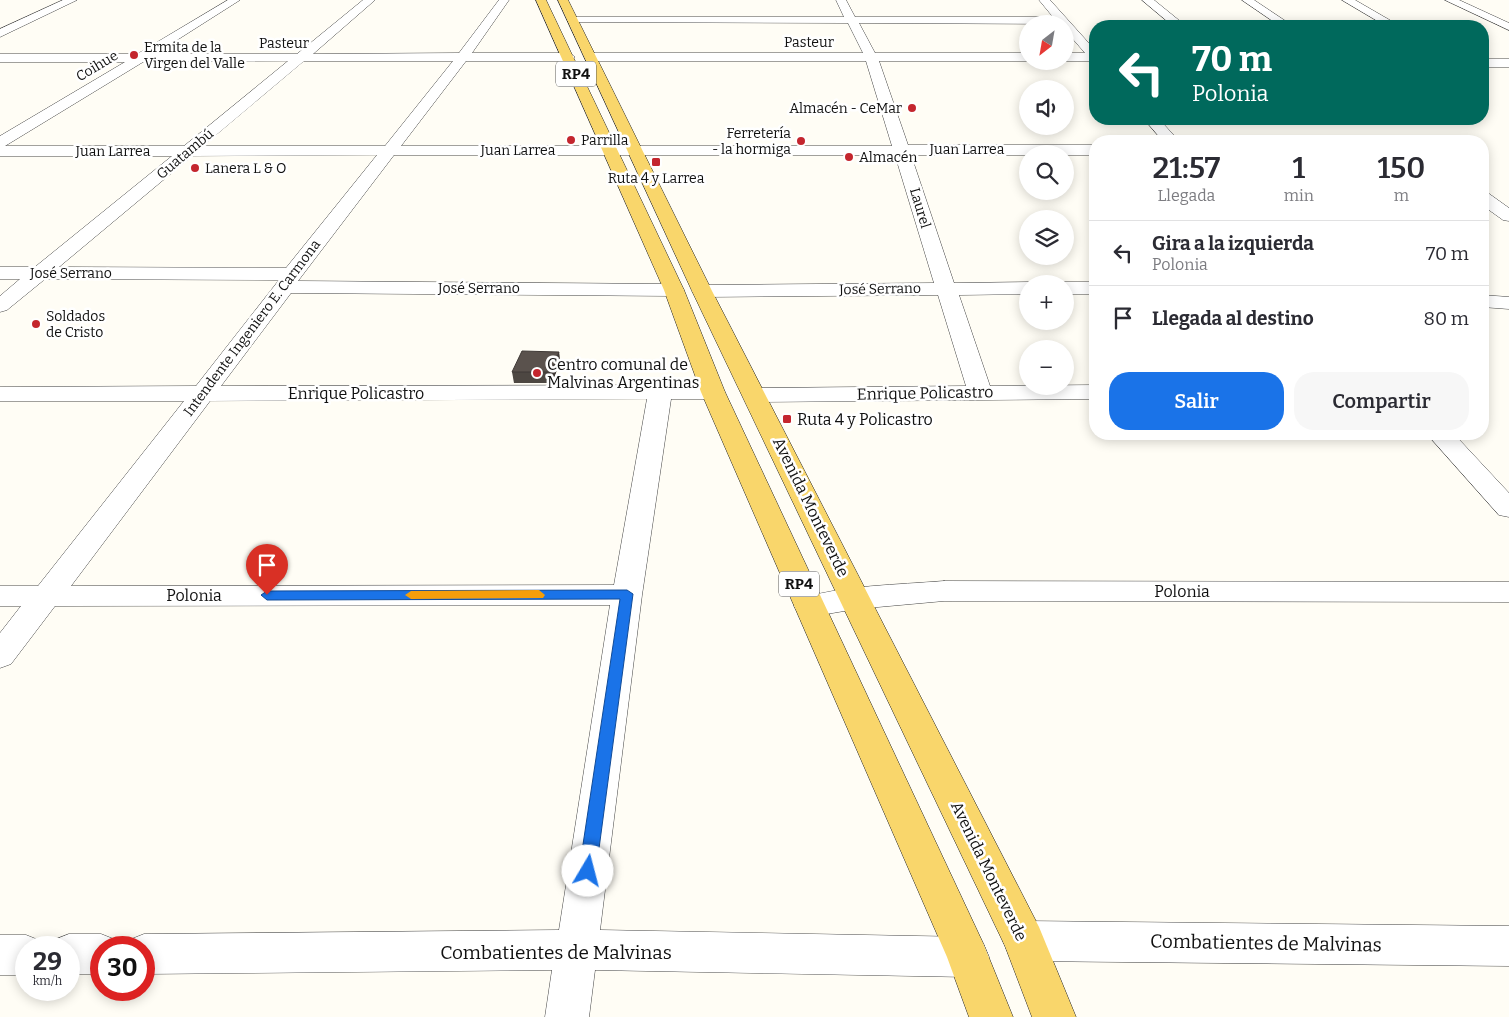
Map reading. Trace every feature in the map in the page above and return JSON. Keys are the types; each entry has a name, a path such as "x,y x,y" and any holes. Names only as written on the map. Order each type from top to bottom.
{"main road":[{"name":"Avenida Monteverde","path":"541,0 569,57 622,149 688,290 755,395 1024,941 1054,1017"},
{"name":"Avenida Monteverde","path":"562,0 590,57 622,149"},
{"name":"Avenida Monteverde","path":"688,290 713,392 968,956 991,1017"}],"street":[{"path":"0,34 72,0"},
{"name":"Coihue","path":"0,143 235,0"},
{"name":"Guatambú","path":"0,306 370,0"},
{"name":"Intendente Ingeniero E. Carmona","path":"0,656 463,57 504,0"},
{"name":"Laurel","path":"841,0 871,57 980,392"},
{"path":"1044,0 1057,15"},
{"path":"1147,0 1172,20"},
{"path":"1247,0 1278,20"},
{"path":"1347,0 1383,20"},
{"path":"1450,0 1509,27"},
{"path":"573,20 1019,20"},
{"path":"1074,34 1089,50"},
{"name":"Pasteur","path":"0,58 569,57"},
{"name":"Pasteur","path":"590,57 1019,57"},
{"path":"1074,57 1089,57"},
{"path":"1489,63 1509,63"},
{"path":"1156,125 1166,135"},
{"name":"Juan Larrea","path":"0,151 1089,150"},
{"path":"1489,195 1509,194"},
{"path":"1489,200 1509,216"},
{"name":"José Serrano","path":"0,273 688,290 1019,288"},
{"path":"1074,288 1089,288"},
{"path":"1489,302 1509,303"},
{"name":"Enrique Policastro","path":"0,394 713,392"},
{"name":"Enrique Policastro","path":"755,395 1089,392"},
{"path":"567,1017 627,594 660,393"},
{"path":"1446,440 1509,509"},
{"name":"Polonia","path":"856,599 944,591 1509,592"},
{"name":"Polonia","path":"0,596 627,594"},
{"name":"RP4","path":"809,606 856,599"},
{"name":"Combatientes de Malvinas","path":"1024,941 1509,946"},
{"name":"Combatientes de Malvinas","path":"155,954 576,950 968,956"},
{"path":"0,955 15,955"}],"building":[{"path":"522,351 559,352 551,372 512,372"}],"slow traffic":[{"path":"411,595 539,595"}],"place":[{"name":"Ermita de la Virgen del Valle","path":"134,55"},
{"name":"Almacén - CeMar","path":"912,108"},
{"name":"Parrilla","path":"571,140"},
{"name":"Ferretería - la hormiga","path":"801,141"},
{"name":"Almacén","path":"849,157"},
{"name":"Ruta 4 y Larrea","path":"656,162"},
{"name":"Lanera L & O","path":"195,168"},
{"name":"Soldados de Cristo","path":"36,324"},
{"name":"Centro comunal de Malvinas Argentinas","path":"537,373"},
{"name":"Ruta 4 y Policastro","path":"787,419"}],"route":[{"path":"267,595 627,594 588,871"}]}
